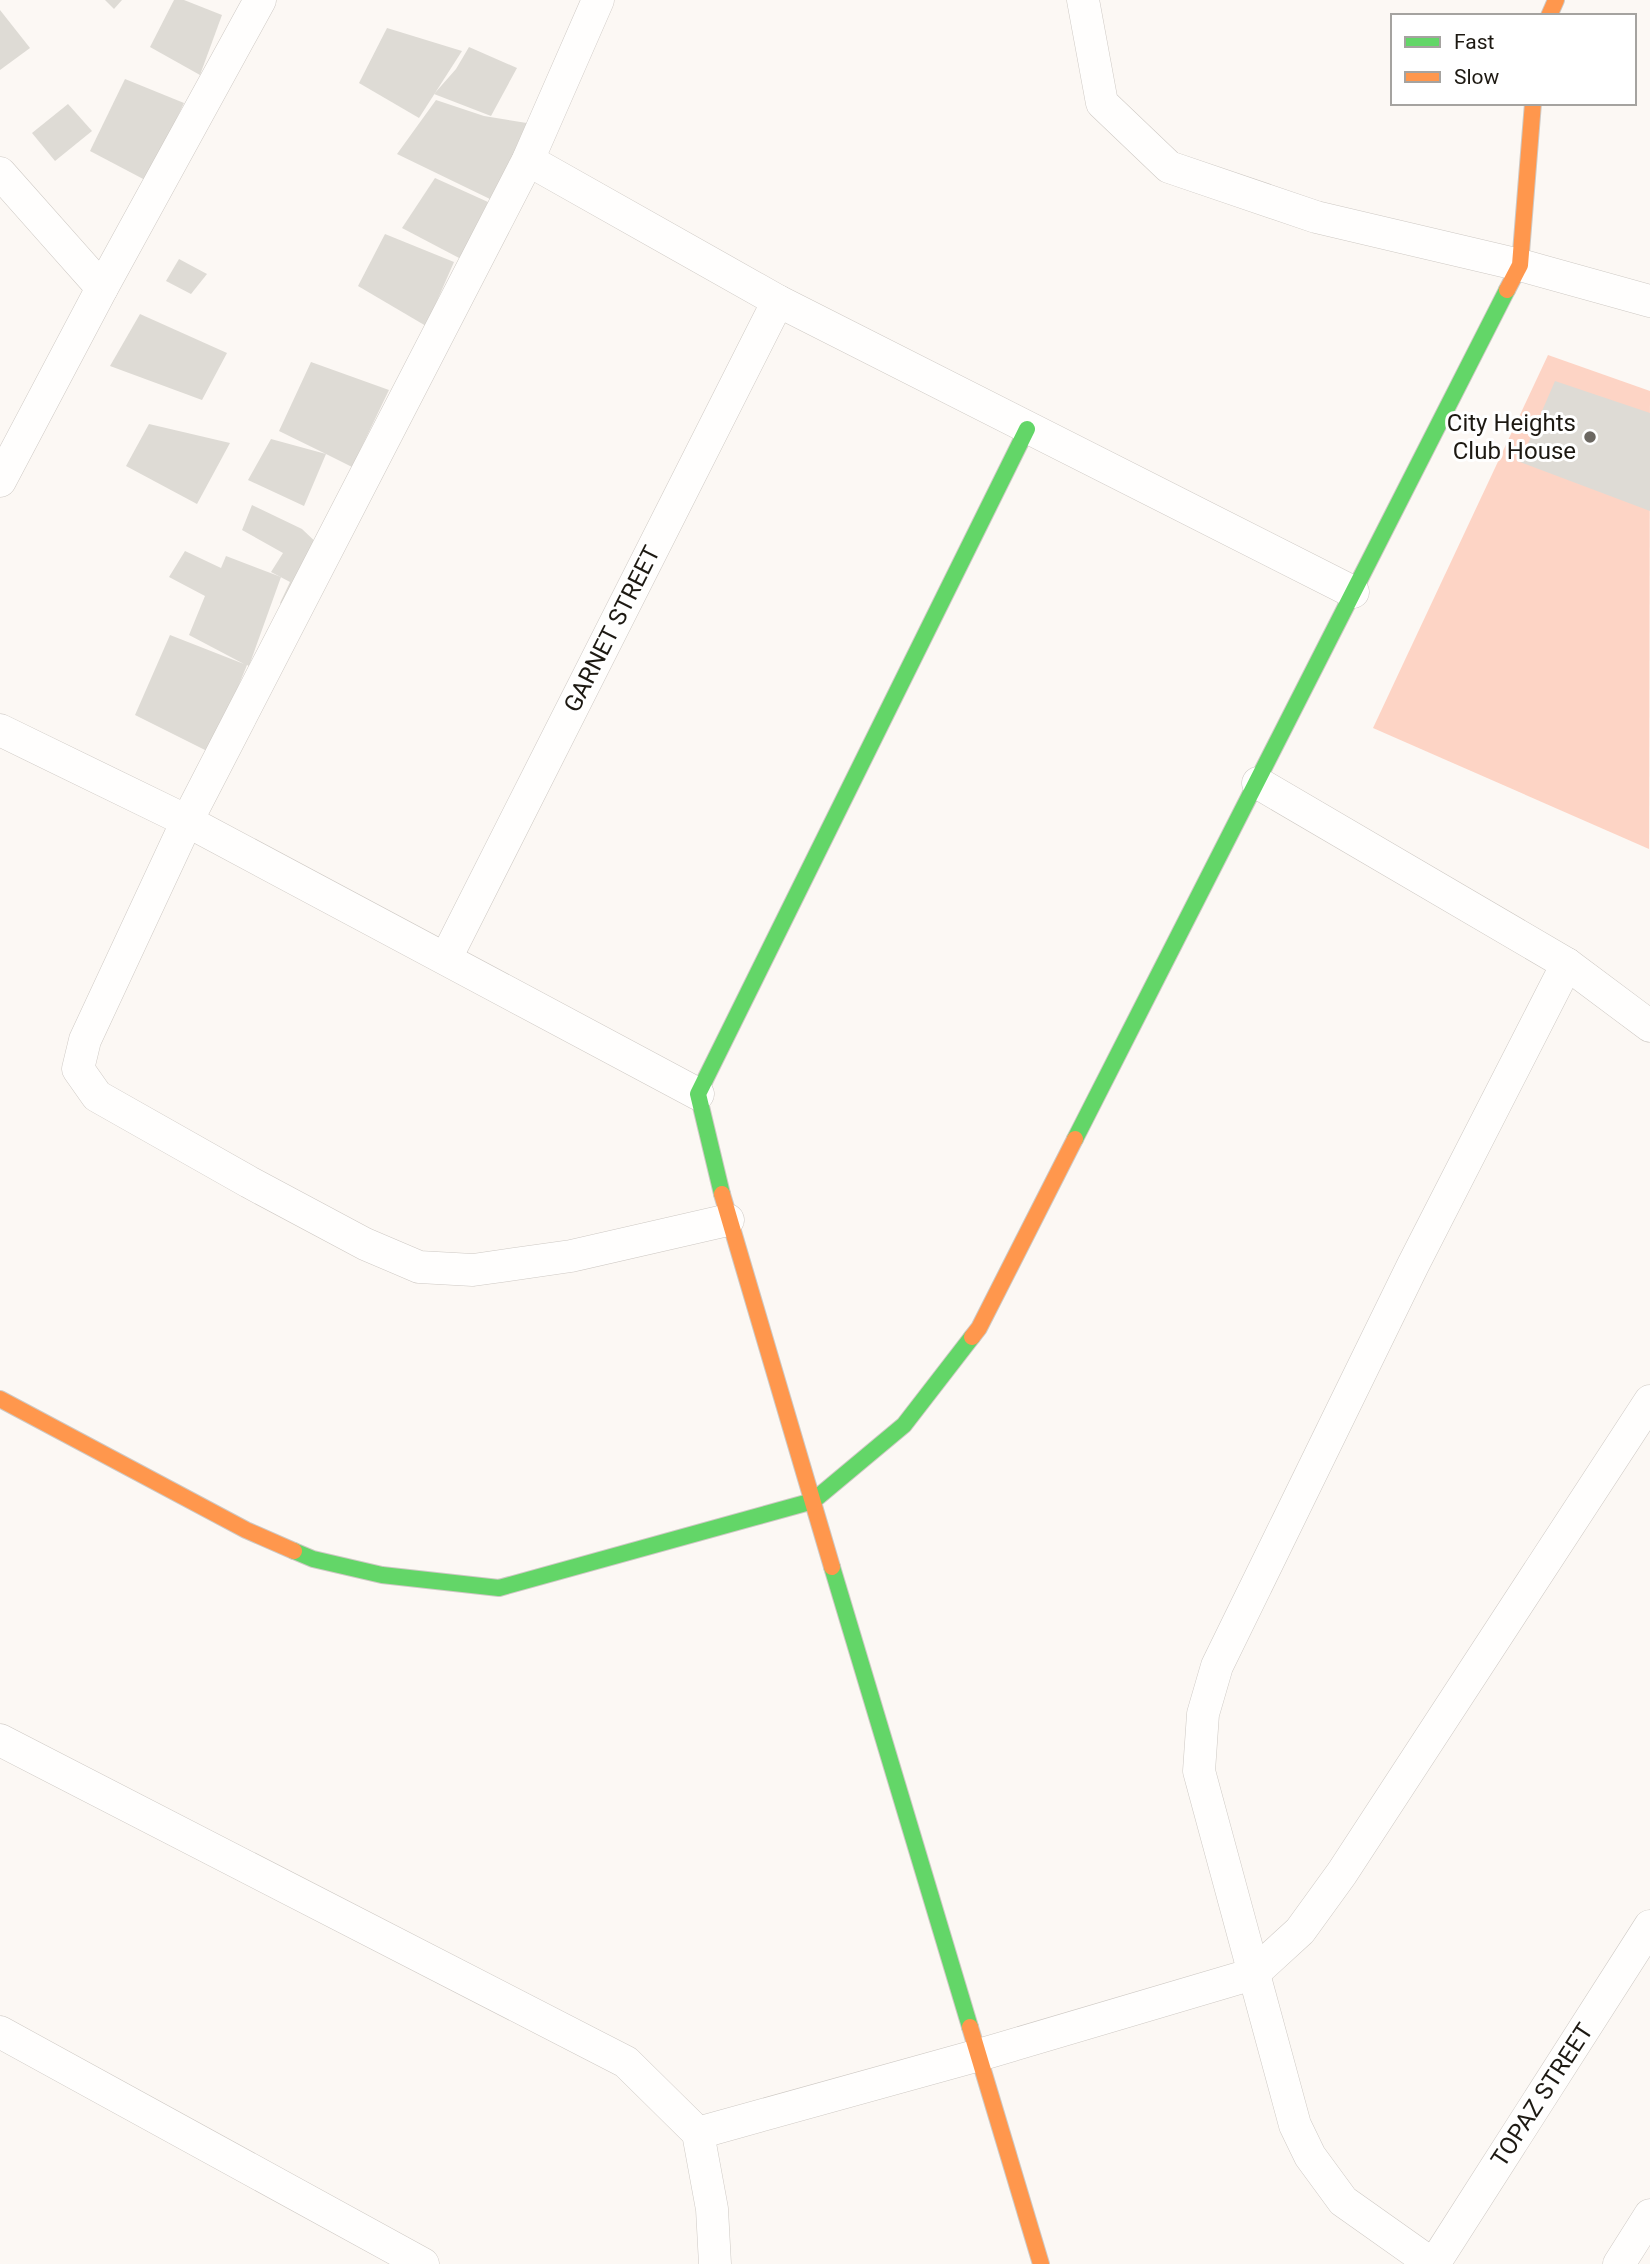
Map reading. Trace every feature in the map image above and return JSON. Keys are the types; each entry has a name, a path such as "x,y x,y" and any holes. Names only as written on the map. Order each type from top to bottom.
{"street":[{"path":"0,481 260,0"},
{"path":"598,0 528,160 187,821 85,1040 78,1069 97,1096 365,1244 419,1267 472,1270 571,1256 728,1220"},
{"path":"1083,0 1102,103 1169,167 1316,217 1520,265 1650,301"},
{"path":"0,1399 246,1530 313,1559 382,1575 499,1588 813,1500 904,1425 979,1328 1520,265 1533,105"},
{"path":"528,160 778,301 1353,592"},
{"path":"0,173 102,288"},
{"name":"GARNET STREET","path":"446,958 778,301"},
{"path":"1027,429 698,1094 728,1220 1041,2264"},
{"path":"0,730 187,821 698,1094"},
{"path":"1258,783 1567,964 1650,1026"},
{"path":"1433,2264 1343,2201 1310,2156 1295,2125 1199,1771 1203,1714 1217,1666 1407,1278 1567,964"},
{"path":"698,2133 979,2055 1253,1974 1300,1931 1342,1873 1650,1401"},
{"path":"0,1740 626,2062 698,2133 712,2209 715,2264"},
{"name":"TOPAZ STREET","path":"1433,2264 1650,1926"},
{"path":"0,2032 423,2264"},
{"path":"1619,2264 1650,2215"}],"shaded area":[{"path":"1548,355 1650,391 1649,849 1373,728"}],"building":[{"path":"105,0 122,0 114,9"},
{"path":"174,0 184,0 222,15 200,75 150,47"},
{"path":"0,10 30,48 0,70"},
{"path":"387,28 462,51 419,118 359,83"},
{"path":"469,47 517,68 491,116 434,94 456,69"},
{"path":"125,79 184,103 147,181 90,151"},
{"path":"436,100 484,116 533,124 492,200 397,154"},
{"path":"68,104 92,131 55,161 32,133"},
{"path":"435,178 488,202 461,259 402,228"},
{"path":"385,234 454,262 426,326 358,286"},
{"path":"179,259 207,274 191,294 166,281"},
{"path":"140,314 227,353 202,400 110,366"},
{"path":"311,362 389,390 352,467 279,431"},
{"name":"City Heights Club House","path":"1555,381 1650,413 1650,511 1520,462"},
{"path":"149,424 230,443 197,504 126,466"},
{"path":"271,439 326,454 304,506 248,480"},
{"path":"252,505 302,529 321,547 289,611 280,603 290,582 271,572 283,553 242,530"},
{"path":"185,551 221,568 226,556 281,577 249,666 247,665 211,753 135,715 170,635 244,664 189,635 205,596 169,577"}],"traffic: fast":[{"path":"1075,1139 1507,290"},
{"path":"722,1194 698,1094 1027,429"},
{"path":"294,1551 313,1559 382,1575 499,1588 813,1501 904,1425 972,1337"},
{"path":"832,1567 970,2027"}],"traffic: slow":[{"path":"1550,14 1556,0"},
{"path":"1507,290 1520,265 1533,105"},
{"path":"972,1337 1075,1139"},
{"path":"722,1194 832,1567"},
{"path":"0,1399 246,1530 294,1551"},
{"path":"970,2027 1041,2264"}],"place":[{"name":"City Heights Club House","path":"1590,437"}]}
